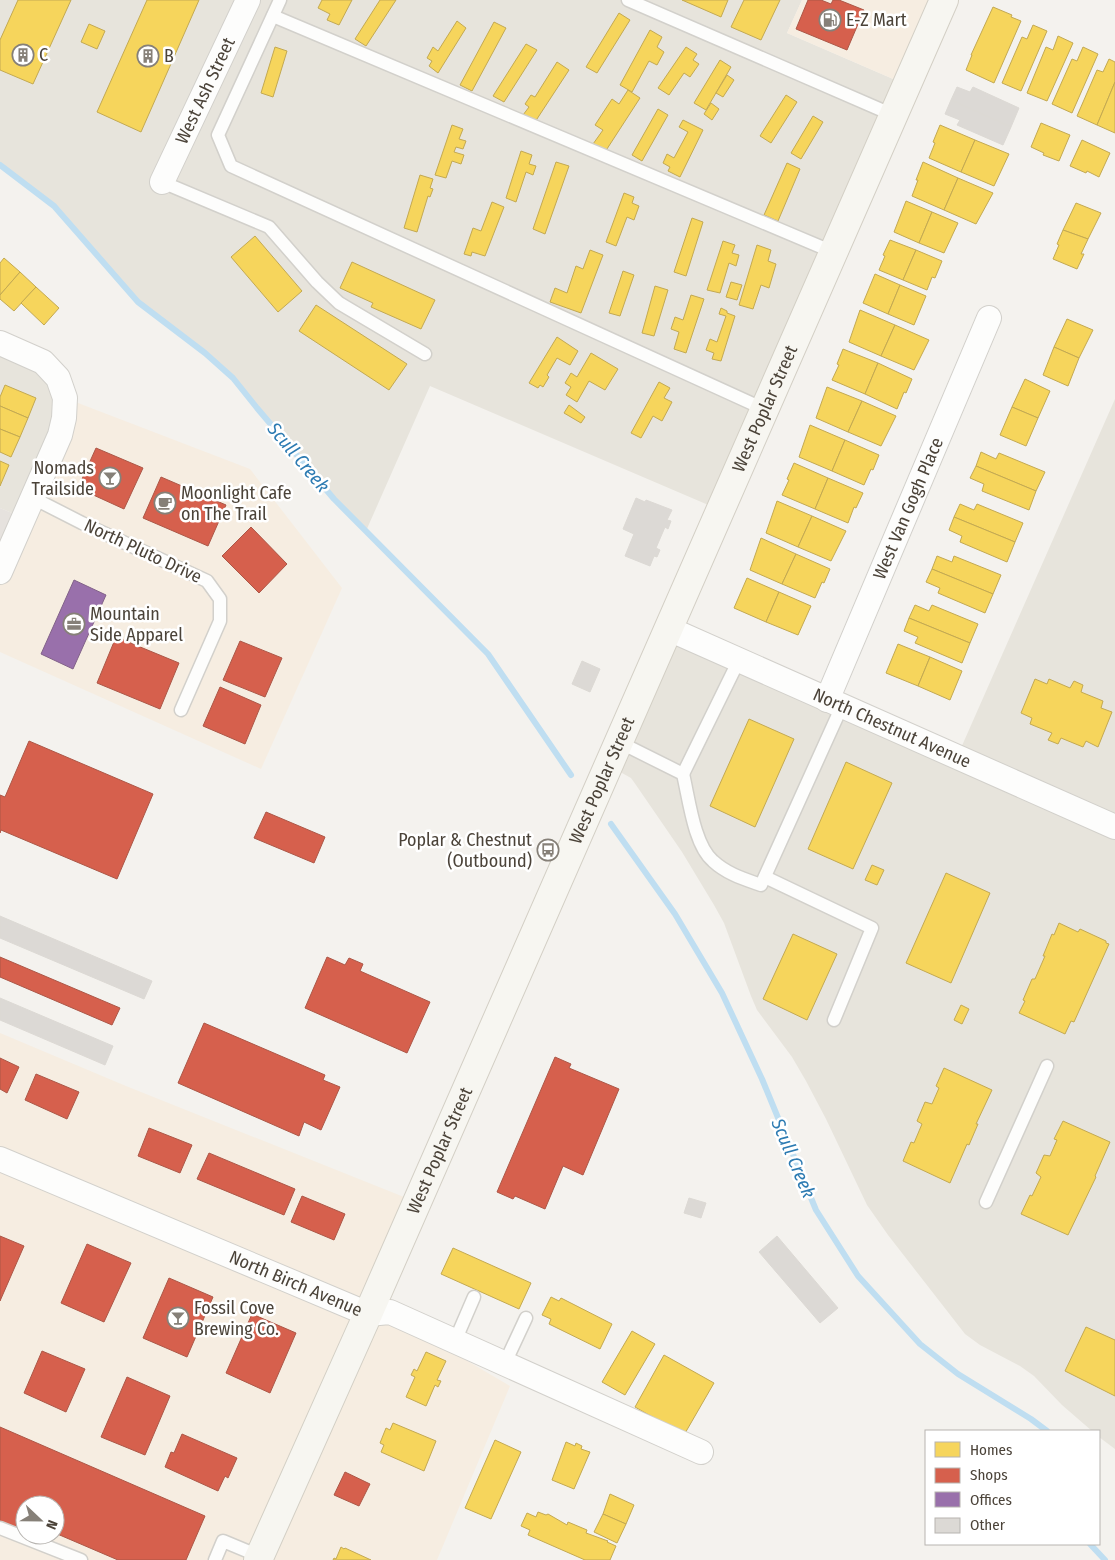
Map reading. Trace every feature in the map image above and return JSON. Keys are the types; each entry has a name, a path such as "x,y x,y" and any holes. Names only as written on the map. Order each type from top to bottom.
{"street":[{"name":"West Ash Street","path":"162,182 248,0"},
{"name":"West Poplar Street","path":"258,1558 368,1314 944,0"},
{"name":"West Van Gogh Place","path":"834,703 989,318"},
{"path":"0,343 43,362 58,378 66,398 60,435 0,572"},
{"name":"North Chestnut Avenue","path":"669,629 1115,827"},
{"name":"North Birch Avenue","path":"0,1158 368,1314 390,1312 701,1452"}],"lane":[{"path":"280,0 218,135 231,166 764,409"},
{"path":"628,0 893,115"},
{"path":"273,16 832,252"},
{"path":"162,182 269,227 317,282 339,303 425,354"},
{"name":"North Pluto Drive","path":"32,498 207,580 220,599 220,621 181,710"},
{"path":"739,660 684,774 698,837 705,852 712,861 734,876 761,885 766,877 834,703"},
{"path":"619,742 684,774"},
{"path":"766,877 872,928 834,1020"},
{"path":"986,1202 1047,1066"},
{"path":"455,1341 474,1297"},
{"path":"505,1363 526,1318"},
{"path":"0,1528 81,1560"},
{"path":"215,1560 223,1541 258,1558"}],"shaded area":[{"path":"0,0 802,0 787,33 907,85 720,510 430,386 366,531 334,499 233,378 205,353 138,302 54,206 0,165"},
{"path":"802,0 944,0 907,85 787,33"},
{"path":"0,343 43,362 65,398 24,518 0,508"},
{"path":"65,398 250,469 342,588 261,769 0,652 0,572"},
{"path":"1115,399 1115,1449 1100,1438 1100,1430 1091,1430 1062,1405 1034,1376 1020,1366 980,1345 965,1334 888,1235 867,1205 806,1081 792,1057 757,1010 724,923 714,905 682,852 636,785 611,760 669,629 957,757"},
{"path":"0,508 24,518 0,572"},
{"path":"0,1033 126,1086 404,1197 362,1299 510,1386 437,1560 0,1560"}],"building: Homes":[{"name":"C","path":"18,0 71,0 33,84 0,70 0,40"},
{"name":"B","path":"147,0 199,0 141,132 97,112"},
{"path":"322,0 352,0 339,25 327,20 330,14 318,8"},
{"path":"380,0 396,0 366,46 355,39"},
{"path":"682,0 728,0 721,17"},
{"path":"744,0 780,0 761,40 731,27"},
{"path":"993,7 1021,21 994,83 966,70"},
{"path":"619,13 630,20 597,73 586,67"},
{"path":"457,21 466,28 438,73 429,66 432,61 427,58 433,47 438,51"},
{"path":"494,22 506,28 472,91 460,85"},
{"path":"89,24 105,31 97,49 81,42"},
{"path":"1033,25 1047,31 1021,91 1002,83 1022,37 1027,39"},
{"path":"650,30 662,37 657,47 664,52 657,65 649,61 632,92 620,85"},
{"path":"1058,36 1073,43 1047,101 1027,93 1046,47 1053,50"},
{"path":"526,44 537,50 504,102 493,96"},
{"path":"275,47 287,51 273,97 261,93"},
{"path":"686,47 697,54 693,60 699,64 690,77 684,73 669,95 658,88"},
{"path":"1083,47 1098,54 1072,113 1052,104 1072,59 1077,61"},
{"path":"1109,59 1115,62 1115,82 1097,125 1077,116 1097,70 1103,72"},
{"path":"720,60 731,67 706,110 694,103"},
{"path":"557,62 569,70 535,122 523,115 529,107 525,104 531,95 535,97"},
{"path":"727,75 734,80 723,97 716,93"},
{"path":"1115,82 1115,133 1097,125"},
{"path":"628,90 640,98 605,152 593,144 603,130 595,125 612,99 619,104"},
{"path":"786,95 797,102 771,143 760,136"},
{"path":"711,103 719,109 712,120 704,114"},
{"path":"658,109 668,115 642,161 632,155"},
{"path":"813,116 823,122 801,159 791,153"},
{"path":"683,120 703,130 680,177 668,171 670,167 663,163 667,154 674,158 688,132 679,127"},
{"path":"1041,123 1070,135 1059,161 1043,155 1044,153 1031,147"},
{"path":"452,125 463,129 459,139 466,141 463,149 456,147 454,152 464,155 461,164 452,161 446,178 435,175"},
{"path":"940,125 975,140 961,172 929,158"},
{"path":"975,140 1009,154 994,186 961,172"},
{"path":"1082,140 1110,153 1099,177 1070,166"},
{"path":"521,151 532,155 529,164 536,166 533,175 526,172 516,202 506,198"},
{"path":"556,162 569,166 545,234 533,229"},
{"path":"923,162 958,178 944,210 912,196"},
{"path":"787,163 800,169 778,221 764,215"},
{"path":"420,175 433,179 430,188 433,189 430,197 428,196 417,232 404,228"},
{"path":"958,178 993,193 976,224 944,210"},
{"path":"624,193 634,197 632,203 639,206 634,220 627,217 616,246 606,242"},
{"path":"906,201 932,212 919,243 894,232"},
{"path":"492,202 504,207 485,256 472,252 471,256 464,254 473,228 481,231"},
{"path":"1076,203 1101,213 1088,239 1063,230"},
{"path":"932,212 958,223 944,253 919,243"},
{"path":"692,218 703,222 686,276 674,272"},
{"path":"1063,230 1088,239 1077,269 1053,259"},
{"path":"255,236 302,291 278,312 231,257"},
{"path":"890,240 916,250 903,280 879,270"},
{"path":"723,241 735,245 732,253 739,255 736,266 729,263 720,293 707,290"},
{"path":"757,245 771,250 768,261 776,264 769,288 761,285 753,309 739,305"},
{"path":"590,250 603,255 581,313 550,302 555,288 567,293 576,266 583,269"},
{"path":"916,250 942,261 935,278 932,277 927,290 903,280"},
{"path":"4,258 20,272 0,295 0,263"},
{"path":"352,262 435,300 421,329 371,307 373,303 340,288"},
{"path":"623,271 634,275 620,316 609,313"},
{"path":"20,272 36,287 14,311 0,299 0,295"},
{"path":"875,274 900,285 888,314 863,303"},
{"path":"731,282 742,285 737,300 726,297"},
{"path":"900,285 926,296 914,325 888,314"},
{"path":"655,286 668,290 654,336 642,333"},
{"path":"36,287 59,308 44,325 21,303"},
{"path":"691,295 704,299 686,353 674,349 679,332 671,329 675,317 683,320"},
{"path":"316,305 407,364 389,390 299,331"},
{"path":"721,308 735,316 721,361 712,359 714,353 706,350 710,339 717,342 726,316 719,314"},
{"path":"860,310 895,325 881,356 849,342"},
{"path":"1067,319 1093,330 1079,358 1054,347"},
{"path":"895,325 929,340 914,370 881,356"},
{"path":"557,337 578,351 570,365 557,358 547,375 549,377 543,387 540,385 538,388 529,383"},
{"path":"1054,347 1079,358 1068,386 1043,375"},
{"path":"843,349 878,363 865,394 832,380 839,365 837,364"},
{"path":"591,353 618,369 605,390 589,381 577,402 566,395 571,387 565,383 571,373 577,377"},
{"path":"878,363 912,379 897,409 865,394"},
{"path":"1025,379 1050,391 1038,418 1012,407"},
{"path":"659,382 670,388 664,398 672,402 662,421 653,416 641,438 631,433"},
{"path":"5,385 36,398 28,418 0,406 0,397"},
{"path":"827,387 862,401 848,432 816,418"},
{"path":"862,401 896,416 881,446 848,432"},
{"path":"569,405 585,417 581,423 564,413"},
{"path":"0,406 28,418 20,437 0,429"},
{"path":"1012,407 1038,418 1026,446 1000,435"},
{"path":"810,425 845,440 832,471 799,457"},
{"path":"0,429 20,437 11,457 0,452"},
{"path":"845,440 879,455 864,485 832,471"},
{"path":"981,452 996,459 999,453 1045,472 1036,491 976,466"},
{"path":"0,461 9,465 0,486"},
{"path":"794,463 828,478 815,509 782,495"},
{"path":"976,466 1036,491 1029,510 982,491 984,484 970,478"},
{"path":"828,478 863,493 856,508 854,507 848,523 815,509"},
{"path":"777,501 812,516 798,547 766,533"},
{"path":"960,504 974,510 977,504 1023,523 1015,542 954,517"},
{"path":"812,516 846,531 831,561 798,547"},
{"path":"954,517 1015,542 1007,562 960,542 962,536 949,530"},
{"path":"761,538 796,554 782,584 750,570"},
{"path":"796,554 830,569 815,598 782,584"},
{"path":"937,556 952,562 954,556 1001,575 993,594 932,569"},
{"path":"932,569 993,594 985,613 938,593 940,588 926,582"},
{"path":"747,578 779,592 766,622 734,608"},
{"path":"779,592 811,606 798,635 766,622"},
{"path":"915,605 929,611 932,605 978,624 970,643 909,618"},
{"path":"909,618 970,643 962,663 915,643 918,637 904,631"},
{"path":"898,644 930,657 918,686 886,673"},
{"path":"930,657 962,671 950,700 918,686"},
{"path":"1035,679 1047,684 1049,679 1070,688 1074,681 1083,685 1081,692 1103,701 1101,708 1112,712 1098,747 1086,741 1083,747 1061,738 1058,744 1048,740 1052,733 1030,724 1032,718 1021,713"},
{"path":"749,719 794,739 755,827 710,806"},
{"path":"846,762 892,783 853,869 808,849"},
{"path":"872,865 884,870 877,885 865,880"},
{"path":"946,873 990,893 951,983 906,963"},
{"path":"1059,923 1078,932 1080,929 1109,944 1074,1022 1071,1021 1065,1034 1019,1013 1032,979 1035,979 1045,956 1043,956 1052,934 1054,935"},
{"path":"793,934 837,954 807,1020 763,999"},
{"path":"961,1005 969,1009 962,1024 954,1020"},
{"path":"944,1068 992,1090 976,1124 978,1124 969,1145 967,1144 950,1183 903,1161 911,1142 914,1143 922,1124 917,1121 925,1102 932,1104 939,1088 936,1086"},
{"path":"1063,1121 1110,1142 1096,1177 1068,1235 1021,1214 1041,1177 1036,1173 1044,1155 1050,1156 1057,1140 1054,1139"},
{"path":"453,1248 531,1283 519,1309 441,1274"},
{"path":"551,1297 559,1301 561,1298 612,1324 600,1349 549,1324 551,1319 542,1315"},
{"path":"1086,1327 1115,1340 1115,1396 1065,1371"},
{"path":"632,1331 655,1344 625,1395 602,1382"},
{"path":"426,1352 446,1361 437,1380 441,1381 438,1387 435,1385 426,1406 406,1397 415,1377 411,1375 414,1369 417,1371"},
{"path":"664,1355 714,1383 684,1435 635,1407"},
{"path":"393,1423 436,1441 424,1471 381,1452 384,1445 380,1443 386,1428 390,1430"},
{"path":"495,1440 521,1452 491,1519 465,1508"},
{"path":"566,1442 575,1446 576,1443 582,1446 581,1449 590,1452 574,1489 552,1480"},
{"path":"610,1494 634,1505 626,1524 603,1514"},
{"path":"538,1512 548,1514 567,1525 568,1522 587,1530 586,1533 616,1546 610,1560 585,1560 528,1535 530,1530 521,1526 527,1513 536,1517"},
{"path":"603,1514 626,1524 617,1543 594,1532"},
{"path":"341,1547 371,1560 333,1560 334,1558 336,1559"}],"building: Shops":[{"name":"E-Z Mart","path":"808,0 821,0 831,4 833,0 839,0 864,10 847,50 796,29"},
{"name":"Nomads Trailside","path":"96,448 143,468 124,509 78,488"},
{"path":"161,477 226,505 208,546 143,518"},
{"path":"251,527 287,564 259,593 222,556"},
{"path":"116,637 179,663 160,709 97,683"},
{"path":"240,641 282,658 265,697 223,680"},
{"path":"220,687 261,705 245,744 203,726"},
{"path":"29,741 153,794 117,879 1,830 0,833 0,795 5,797"},
{"path":"266,812 325,837 314,863 254,838"},
{"path":"0,957 120,1008 112,1025 0,977"},
{"path":"327,957 345,965 349,958 363,964 360,971 430,1002 407,1053 305,1008"},
{"path":"204,1023 325,1075 323,1080 340,1087 321,1130 304,1122 299,1136 178,1083"},
{"path":"555,1057 571,1064 569,1068 619,1089 583,1175 563,1166 545,1209 515,1196 513,1199 497,1192"},
{"path":"0,1058 19,1067 7,1093 0,1089"},
{"path":"36,1074 79,1092 67,1119 25,1100"},
{"path":"149,1128 192,1145 180,1173 138,1156"},
{"path":"209,1153 295,1189 284,1215 197,1179"},
{"path":"302,1196 345,1214 334,1240 291,1222"},
{"path":"0,1236 24,1246 0,1301"},
{"path":"87,1244 131,1263 104,1322 61,1303"},
{"name":"Fossil Cove Brewing Co.","path":"169,1278 213,1297 187,1357 143,1338"},
{"path":"252,1314 296,1333 270,1393 226,1373"},
{"path":"42,1351 85,1369 66,1412 24,1393"},
{"path":"127,1377 170,1396 145,1455 101,1437"},
{"path":"0,1427 205,1516 186,1560 118,1560 65,1537 65,1495 15,1495 15,1530 0,1524"},
{"path":"182,1434 237,1458 228,1478 225,1476 218,1491 165,1467 171,1452 174,1453"},
{"path":"345,1472 370,1484 359,1506 334,1495"}],"building: Offices":[{"name":"Mountain Side Apparel","path":"74,580 106,595 73,669 41,654"}],"building: Other":[{"path":"957,87 970,92 973,87 1019,108 1011,127 951,100"},
{"path":"951,100 1011,127 1003,145 957,125 960,120 945,114"},
{"path":"636,498 672,510 667,520 671,521 668,529 665,527 656,548 660,550 657,557 654,556 650,566 625,556 634,534 623,529"},
{"path":"582,661 600,669 590,692 572,684"},
{"path":"0,916 152,981 144,999 0,938"},
{"path":"0,998 113,1046 105,1065 0,1020"},
{"path":"689,1198 706,1203 701,1218 684,1213"},
{"path":"777,1236 838,1308 820,1323 759,1252"}],"waterway":[{"name":"Scull Creek","path":"0,165 54,206 138,302 205,353 233,378 334,499 488,654 571,775"},
{"name":"Scull Creek","path":"611,824 675,914 722,993 762,1079 816,1210 858,1276 920,1344 958,1374 1046,1430"},
{"name":"Scull Creek","path":"1091,1545 1105,1560"}],"place":[{"name":"E-Z Mart","path":"830,20"},
{"name":"C","path":"23,55"},
{"name":"B","path":"148,56"},
{"name":"Nomads Trailside","path":"110,478"},
{"name":"Moonlight Cafe on The Trail","path":"165,503"},
{"name":"Mountain Side Apparel","path":"74,624"},
{"name":"Poplar & Chestnut (Outbound)","path":"548,850"},
{"name":"Fossil Cove Brewing Co.","path":"178,1318"}]}
